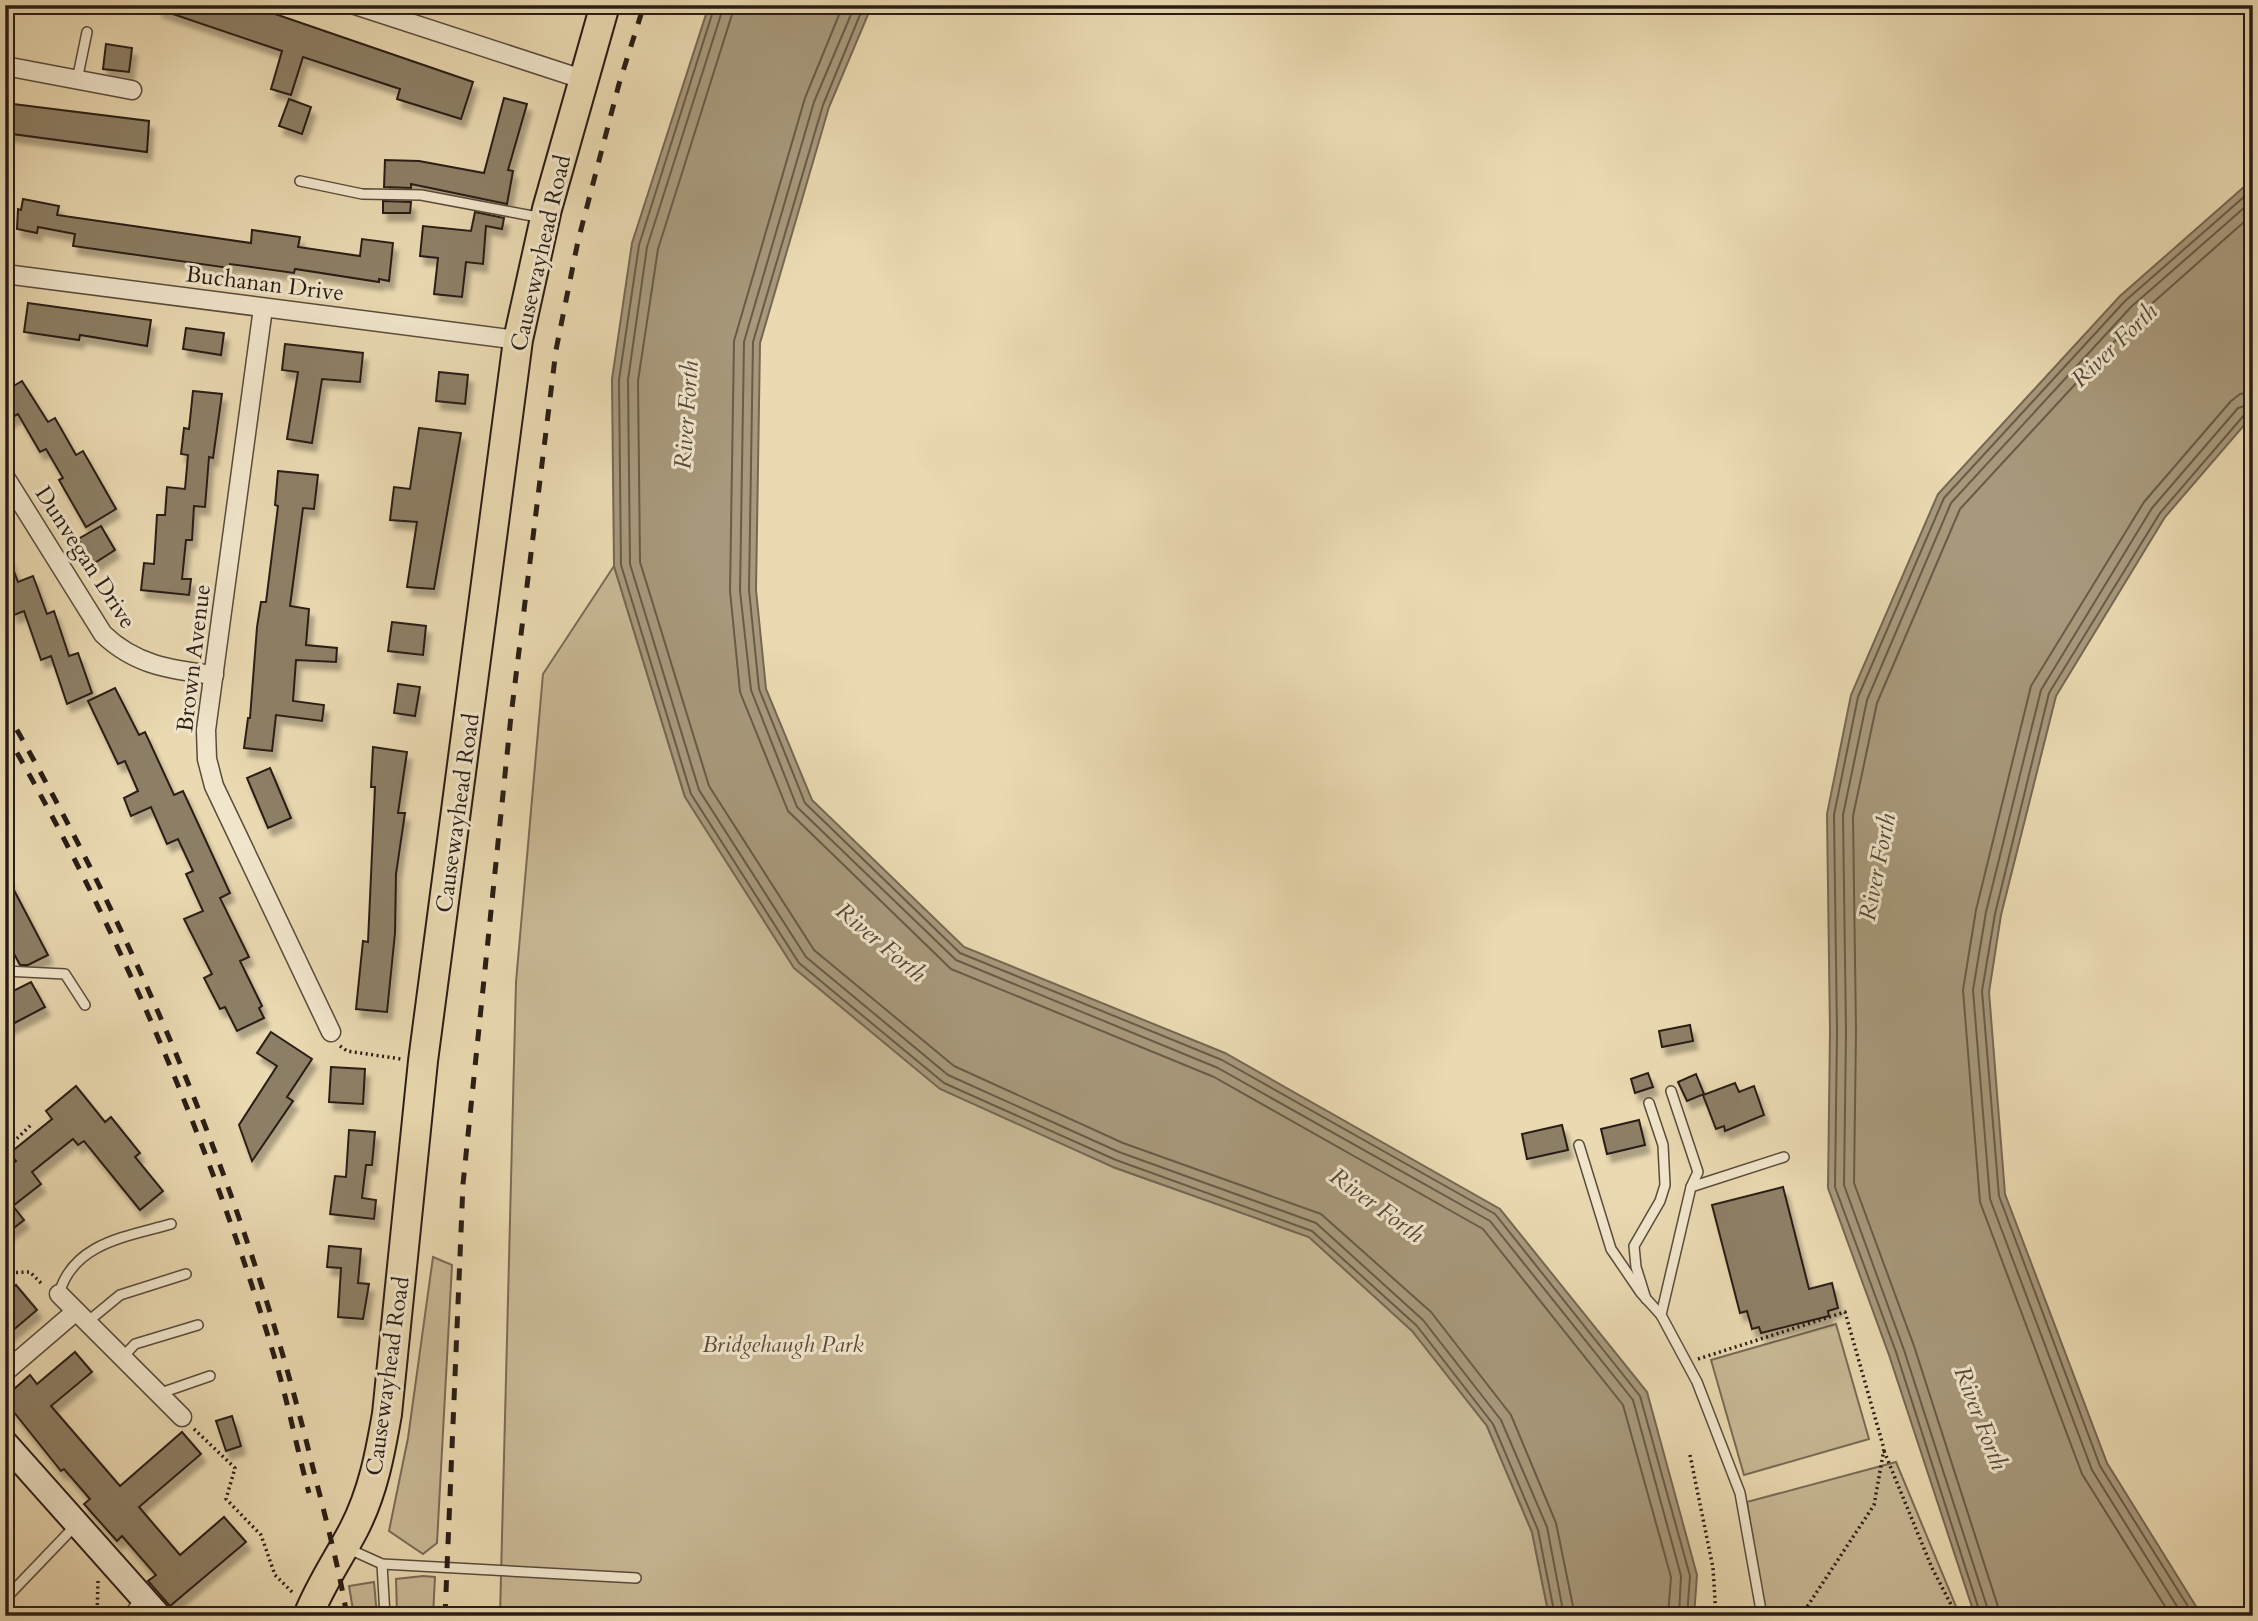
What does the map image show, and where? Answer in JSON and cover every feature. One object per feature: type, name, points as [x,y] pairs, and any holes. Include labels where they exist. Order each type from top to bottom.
[{"type":"main road","name":"Causewayhead Road","points":[[302,1606],[344,1546],[370,1493],[387,1414],[424,1061],[518,340],[545,219],[582,79],[605,5]]},
{"type":"main road","points":[[5,1443],[77,1524],[146,1610]]},
{"type":"street","points":[[355,5],[582,79]]},
{"type":"street","points":[[5,66],[132,90]]},
{"type":"street","name":"Buchanan Drive","points":[[5,274],[518,340]]},
{"type":"street","name":"Brown Avenue","points":[[263,308],[206,730],[207,759],[214,786],[331,1032]]},
{"type":"street","name":"Dunvegan Drive","points":[[5,477],[103,634],[120,650],[143,663],[214,675]]},
{"type":"street","points":[[59,1294],[182,1417]]},
{"type":"street","points":[[5,1372],[80,1317]]},
{"type":"lane","points":[[77,79],[87,32]]},
{"type":"lane","points":[[300,181],[362,194],[421,195],[545,219]]},
{"type":"lane","points":[[5,971],[65,974],[85,1005]]},
{"type":"lane","points":[[1661,1315],[1691,1188],[1698,1172],[1671,1091]]},
{"type":"lane","points":[[1646,1299],[1636,1267],[1634,1246],[1660,1201],[1665,1185],[1663,1145],[1649,1103]]},
{"type":"lane","points":[[1579,1144],[1592,1196],[1611,1249],[1646,1299],[1661,1315],[1686,1362],[1740,1493],[1762,1616]]},
{"type":"lane","points":[[1691,1188],[1784,1157]]},
{"type":"lane","points":[[59,1294],[64,1274],[93,1248],[171,1224]]},
{"type":"lane","points":[[80,1317],[120,1295],[186,1274]]},
{"type":"lane","points":[[122,1358],[135,1344],[198,1325]]},
{"type":"lane","points":[[159,1394],[210,1376]]},
{"type":"lane","points":[[6,1598],[77,1524]]},
{"type":"lane","points":[[344,1546],[382,1564],[636,1578]]},
{"type":"lane","points":[[382,1564],[385,1616]]},
{"type":"path","points":[[331,1032],[335,1042],[347,1051],[424,1061]]},
{"type":"path","points":[[5,1150],[32,1124]]},
{"type":"path","points":[[5,1273],[30,1272],[41,1283]]},
{"type":"path","points":[[1686,1362],[1845,1312],[1884,1449],[1932,1568],[1957,1616]]},
{"type":"path","points":[[182,1417],[235,1468],[226,1499],[261,1535],[275,1575],[302,1606]]},
{"type":"path","points":[[1801,1616],[1874,1505],[1884,1449]]},
{"type":"path","points":[[1690,1455],[1713,1568],[1716,1616]]},
{"type":"path","points":[[97,1616],[98,1580]]},
{"type":"green space","name":"Bridgehaugh Park","points":[[614,566],[685,797],[1113,1167],[1309,1237],[1413,1331],[1487,1426],[1532,1532],[1549,1616],[500,1616],[516,982],[543,674]]},
{"type":"green space","points":[[433,1257],[452,1265],[437,1543],[423,1554],[389,1531],[408,1438]]},
{"type":"green space","points":[[1836,1324],[1869,1439],[1744,1475],[1711,1360]]},
{"type":"green space","points":[[1896,1462],[1960,1616],[1765,1616],[1747,1502]]},
{"type":"green space","points":[[435,1577],[433,1616],[397,1616],[396,1579]]},
{"type":"green space","points":[[374,1582],[377,1616],[354,1616],[349,1586]]},
{"type":"water","name":"River Forth","points":[[709,5],[872,5],[829,107],[760,343],[756,590],[766,689],[812,800],[964,947],[1225,1053],[1500,1209],[1647,1392],[1697,1575],[1694,1616],[1549,1616],[1532,1532],[1487,1426],[1412,1331],[1309,1237],[1113,1167],[940,1089],[794,968],[685,797],[614,566],[612,379],[632,243]]},
{"type":"water","name":"River Forth","points":[[2253,179],[2253,415],[2165,517],[2056,696],[2001,915],[1989,992],[2005,1194],[2107,1463],[2202,1616],[1975,1616],[1889,1355],[1828,1188],[1830,1031],[1827,814],[1851,695],[1938,494],[2120,296]]},
{"type":"building","points":[[158,5],[249,5],[473,82],[461,119],[397,99],[400,89],[303,57],[291,95],[271,89],[282,51],[158,9]]},
{"type":"building","points":[[106,44],[132,48],[129,72],[103,69]]},
{"type":"building","points":[[504,98],[527,104],[508,170],[513,171],[507,204],[411,184],[411,188],[384,187],[385,160],[419,161],[484,173]]},
{"type":"building","points":[[289,99],[311,107],[302,134],[279,126]]},
{"type":"building","points":[[5,103],[149,121],[147,152],[5,133]]},
{"type":"building","points":[[23,199],[59,206],[57,215],[251,243],[252,230],[300,237],[298,247],[360,256],[362,239],[393,243],[389,281],[379,279],[379,282],[295,269],[294,273],[230,264],[229,268],[73,246],[75,234],[38,227],[37,233],[17,229],[18,209],[21,210]]},
{"type":"building","points":[[383,201],[411,202],[410,213],[383,213]]},
{"type":"building","points":[[475,212],[504,218],[502,229],[486,226],[483,264],[466,262],[462,297],[434,294],[438,258],[420,256],[423,226],[471,231]]},
{"type":"building","points":[[28,303],[151,320],[147,346],[80,335],[79,340],[24,332]]},
{"type":"building","points":[[186,328],[224,333],[221,355],[183,349]]},
{"type":"building","points":[[285,344],[363,353],[360,382],[322,379],[312,443],[287,439],[298,372],[282,370]]},
{"type":"building","points":[[439,372],[468,375],[465,404],[436,401]]},
{"type":"building","points":[[22,381],[48,422],[55,418],[76,455],[83,451],[116,509],[86,527],[59,480],[63,478],[46,449],[40,452],[18,414],[5,421],[5,391]]},
{"type":"building","points":[[193,391],[222,394],[213,458],[209,457],[205,507],[194,506],[192,540],[186,540],[182,579],[191,579],[189,595],[141,590],[144,563],[154,564],[157,515],[165,515],[167,487],[185,489],[188,455],[181,454],[184,428],[189,429]]},
{"type":"building","points":[[419,428],[461,433],[434,589],[407,587],[417,522],[390,520],[394,487],[410,489]]},
{"type":"building","points":[[278,471],[318,475],[314,509],[303,508],[290,606],[309,609],[306,645],[337,648],[336,662],[296,660],[293,701],[324,705],[322,721],[276,715],[272,751],[244,748],[250,718],[257,627],[261,602],[266,602],[278,506],[275,505]]},
{"type":"building","points":[[101,526],[115,550],[93,564],[78,539]]},
{"type":"building","points":[[7,553],[18,582],[33,576],[47,614],[54,611],[69,656],[78,653],[92,693],[67,704],[51,656],[41,660],[24,611],[14,615],[5,592]]},
{"type":"building","points":[[392,622],[426,626],[423,655],[388,651]]},
{"type":"building","points":[[398,684],[420,687],[415,716],[394,713]]},
{"type":"building","points":[[115,688],[139,735],[145,732],[174,795],[183,791],[230,893],[220,898],[249,957],[240,961],[262,1006],[259,1008],[264,1018],[237,1031],[225,1007],[220,1009],[204,978],[212,974],[184,919],[203,911],[186,874],[193,871],[178,839],[167,844],[151,807],[131,816],[124,798],[138,791],[125,761],[118,764],[88,701]]},
{"type":"building","points":[[373,747],[407,752],[398,813],[405,813],[396,874],[395,933],[387,1012],[356,1009],[363,941],[368,942],[375,787],[371,787]]},
{"type":"building","points":[[270,768],[291,818],[268,828],[247,778]]},
{"type":"building","points":[[5,873],[48,955],[28,965],[20,965],[5,937]]},
{"type":"building","points":[[31,982],[45,1007],[5,1028],[5,995]]},
{"type":"building","points":[[1690,1025],[1693,1041],[1662,1047],[1659,1031]]},
{"type":"building","points":[[271,1032],[312,1059],[287,1097],[293,1101],[252,1161],[239,1125],[277,1066],[257,1053]]},
{"type":"building","points":[[331,1067],[365,1069],[363,1104],[329,1102]]},
{"type":"building","points":[[1648,1073],[1653,1087],[1635,1093],[1631,1079]]},
{"type":"building","points":[[1696,1074],[1704,1094],[1687,1101],[1678,1082]]},
{"type":"building","points":[[1735,1083],[1739,1092],[1754,1086],[1764,1115],[1725,1131],[1724,1126],[1716,1129],[1703,1095]]},
{"type":"building","points":[[76,1086],[105,1122],[111,1117],[140,1153],[135,1157],[163,1191],[140,1210],[84,1141],[78,1145],[73,1139],[32,1172],[41,1184],[13,1206],[24,1220],[5,1235],[5,1170],[16,1161],[10,1153],[52,1119],[46,1111]]},
{"type":"building","points":[[1639,1120],[1645,1145],[1607,1154],[1601,1129]]},
{"type":"building","points":[[1562,1125],[1568,1150],[1527,1159],[1522,1134]]},
{"type":"building","points":[[349,1130],[375,1132],[372,1165],[366,1165],[362,1198],[376,1200],[374,1219],[330,1214],[335,1176],[346,1177]]},
{"type":"building","points":[[1783,1187],[1809,1289],[1832,1283],[1838,1308],[1828,1311],[1829,1316],[1761,1333],[1759,1327],[1752,1329],[1747,1311],[1740,1313],[1712,1205]]},
{"type":"building","points":[[329,1246],[361,1249],[358,1283],[369,1284],[363,1319],[338,1317],[341,1268],[327,1267]]},
{"type":"building","points":[[16,1285],[37,1310],[5,1337],[5,1294]]},
{"type":"building","points":[[75,1352],[92,1372],[51,1406],[120,1486],[182,1432],[201,1454],[139,1507],[180,1555],[224,1517],[246,1542],[170,1606],[148,1581],[156,1575],[122,1536],[117,1541],[84,1504],[90,1499],[64,1469],[61,1471],[5,1401],[5,1397],[30,1375],[37,1384]]},
{"type":"building","points":[[232,1416],[241,1446],[226,1451],[216,1421]]},
{"type":"railway","points":[[445,1616],[463,1184],[511,716],[556,350],[578,241],[619,84],[644,5]]},
{"type":"railway","points":[[5,709],[100,887],[143,979],[220,1166],[284,1358],[330,1536],[347,1616]]},
{"type":"railway","points":[[5,732],[46,805],[123,958],[191,1118],[250,1279],[275,1359],[309,1493]]}]
